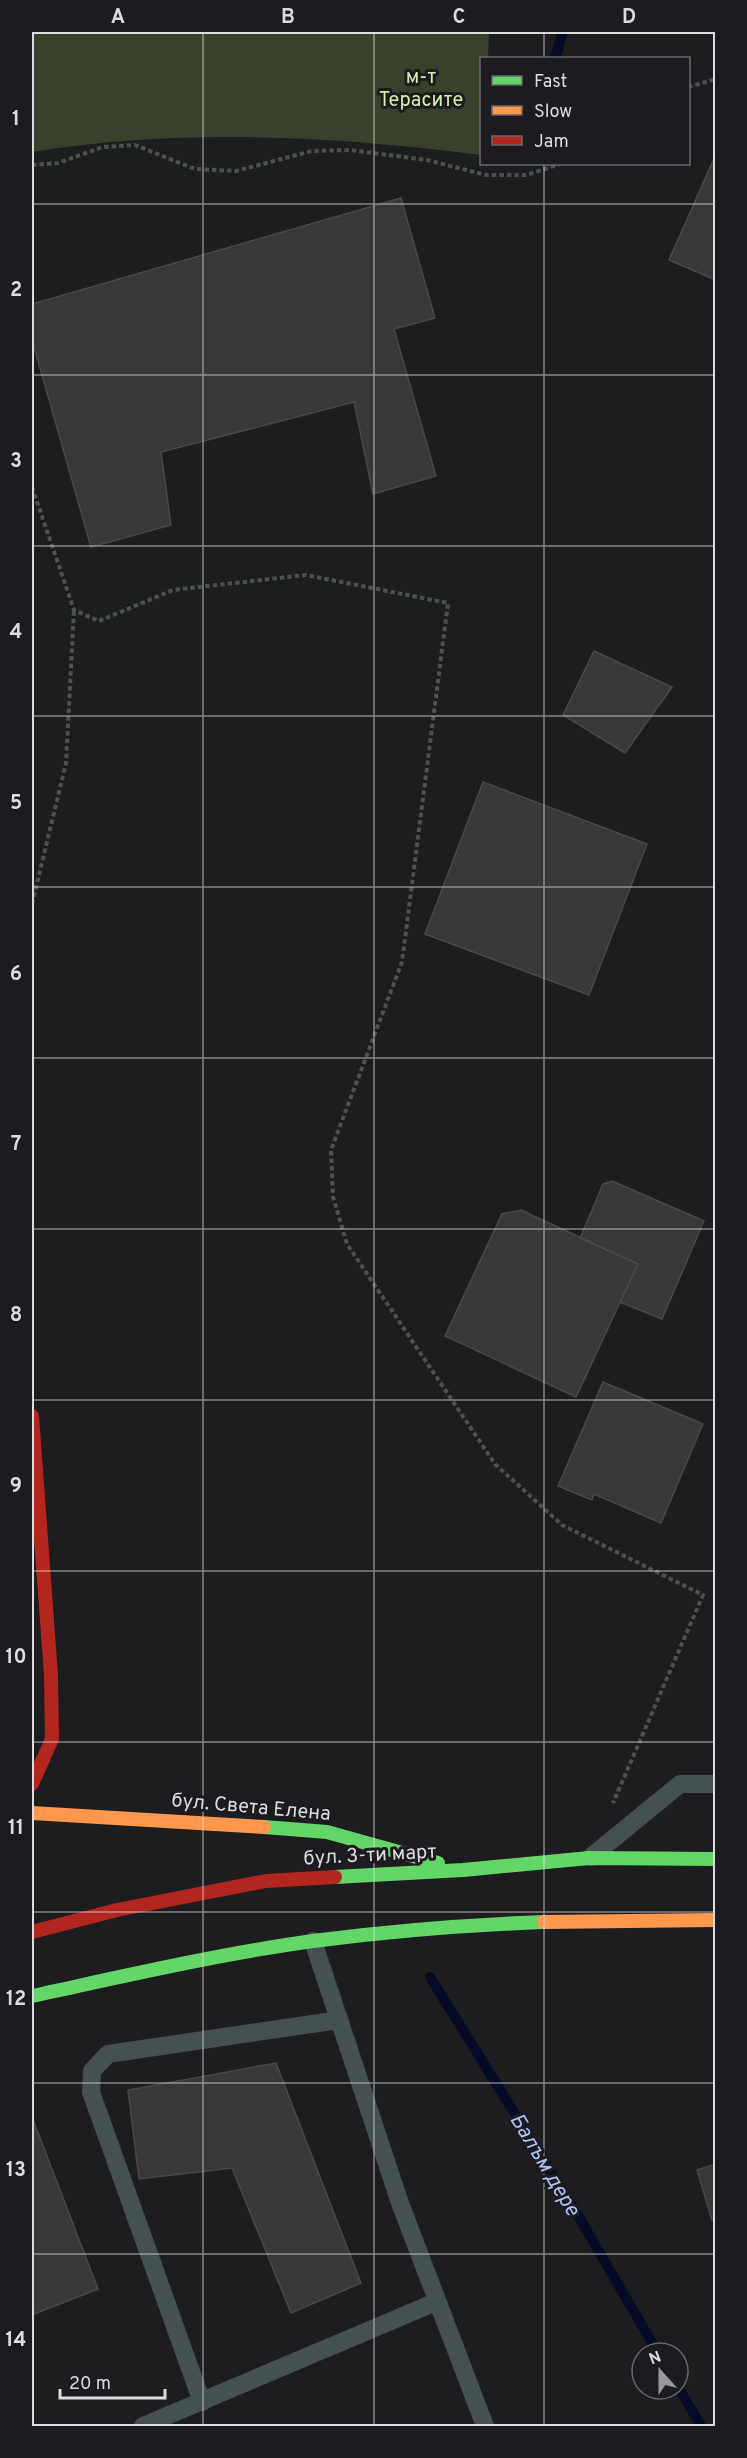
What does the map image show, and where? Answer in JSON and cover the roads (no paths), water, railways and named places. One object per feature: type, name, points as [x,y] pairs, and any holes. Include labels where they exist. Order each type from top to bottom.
[{"type":"street","points":[[32,1416],[51,1675],[52,1729],[52,1739],[32,1784]]},
{"type":"street","name":"бул. Света Елена","points":[[32,1813],[184,1820],[327,1832],[463,1870]]},
{"type":"street","name":"бул. 3-ти март","points":[[32,1932],[117,1910],[266,1881],[463,1870],[589,1858],[716,1859]]},
{"type":"street","points":[[32,1996],[188,1962],[313,1941],[472,1925],[583,1920],[716,1920]]},
{"type":"lane","points":[[589,1858],[680,1784],[716,1784]]},
{"type":"lane","points":[[313,1941],[436,2302],[485,2427]]},
{"type":"lane","points":[[202,2402],[91,2092],[93,2071],[108,2054],[339,2020]]},
{"type":"lane","points":[[143,2427],[436,2302]]},
{"type":"waterway","name":"Балъм дере","points":[[555,57],[563,32]]},
{"type":"waterway","name":"Балъм дере","points":[[430,1977],[576,2212],[651,2341]]},
{"type":"waterway","name":"Балъм дере","points":[[686,2401],[701,2426]]},
{"type":"park label","name":"м-т Терасите","points":[[421,90]]}]
